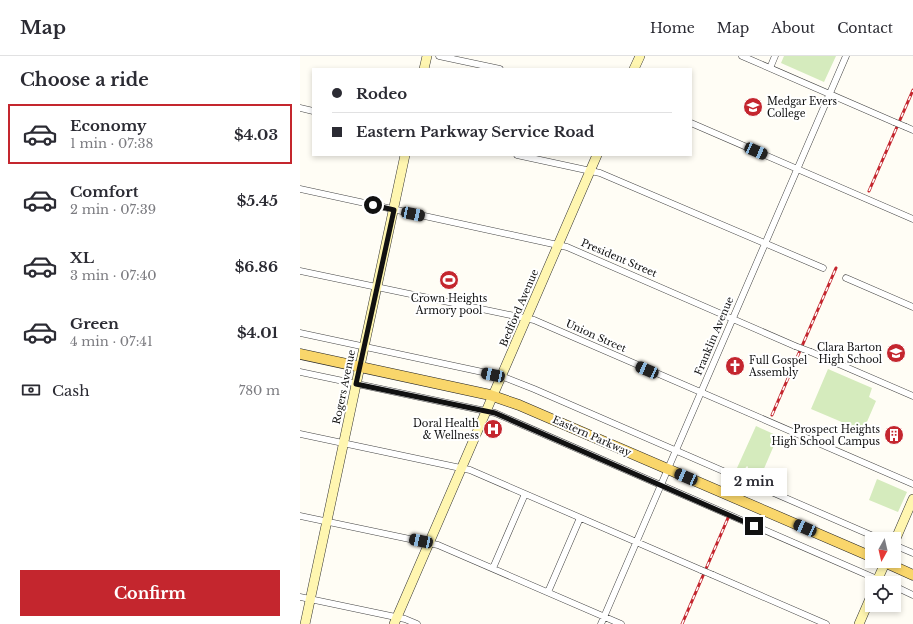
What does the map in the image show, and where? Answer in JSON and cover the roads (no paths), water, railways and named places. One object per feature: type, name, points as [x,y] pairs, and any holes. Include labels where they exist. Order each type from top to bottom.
[{"type":"main road","name":"Eastern Parkway","points":[[300,354],[492,396],[519,404],[865,554]]},
{"type":"main road","points":[[897,568],[913,575]]},
{"type":"street","points":[[424,68],[427,56]]},
{"type":"street","points":[[439,56],[495,68]]},
{"type":"street","points":[[634,68],[640,56]]},
{"type":"street","points":[[742,56],[913,130]]},
{"type":"street","points":[[770,68],[776,56]]},
{"type":"street","name":"Franklin Avenue","points":[[601,624],[846,56]]},
{"type":"street","points":[[300,108],[312,111]]},
{"type":"street","points":[[692,123],[913,219]]},
{"type":"street","name":"Rogers Avenue","points":[[305,624],[405,156]]},
{"type":"street","points":[[522,156],[590,170],[823,268]]},
{"type":"street","name":"Bedford Avenue","points":[[395,621],[597,156]]},
{"type":"street","name":"President Street","points":[[300,190],[566,247],[913,396]]},
{"type":"street","name":"Union Street","points":[[300,271],[534,320],[913,484]]},
{"type":"street","points":[[846,278],[913,307]]},
{"type":"street","points":[[300,334],[501,376],[865,532]]},
{"type":"street","points":[[300,372],[486,411],[503,416],[866,576]]},
{"type":"street","points":[[300,434],[470,470],[826,624]]},
{"type":"street","points":[[493,568],[525,494]]},
{"type":"street","points":[[899,532],[913,499]]},
{"type":"street","points":[[300,516],[438,545],[621,624]]},
{"type":"street","points":[[548,592],[580,518]]},
{"type":"street","points":[[901,547],[913,553]]},
{"type":"street","points":[[901,589],[913,595]]},
{"type":"street","points":[[300,597],[395,621],[417,624]]},
{"type":"street","points":[[859,624],[865,610]]},
{"type":"railway","points":[[869,191],[913,90]]},
{"type":"railway","points":[[772,415],[836,268]]},
{"type":"railway","points":[[682,624],[728,518]]},
{"type":"place","name":"Medgar Evers College","points":[[753,107]]},
{"type":"place","name":"Crown Heights Armory pool","points":[[449,280]]},
{"type":"place","name":"Clara Barton High School","points":[[896,353]]},
{"type":"place","name":"Full Gospel Assembly","points":[[735,366]]},
{"type":"place","name":"Doral Health & Wellness","points":[[493,429]]},
{"type":"place","name":"Prospect Heights High School Campus","points":[[894,435]]}]
